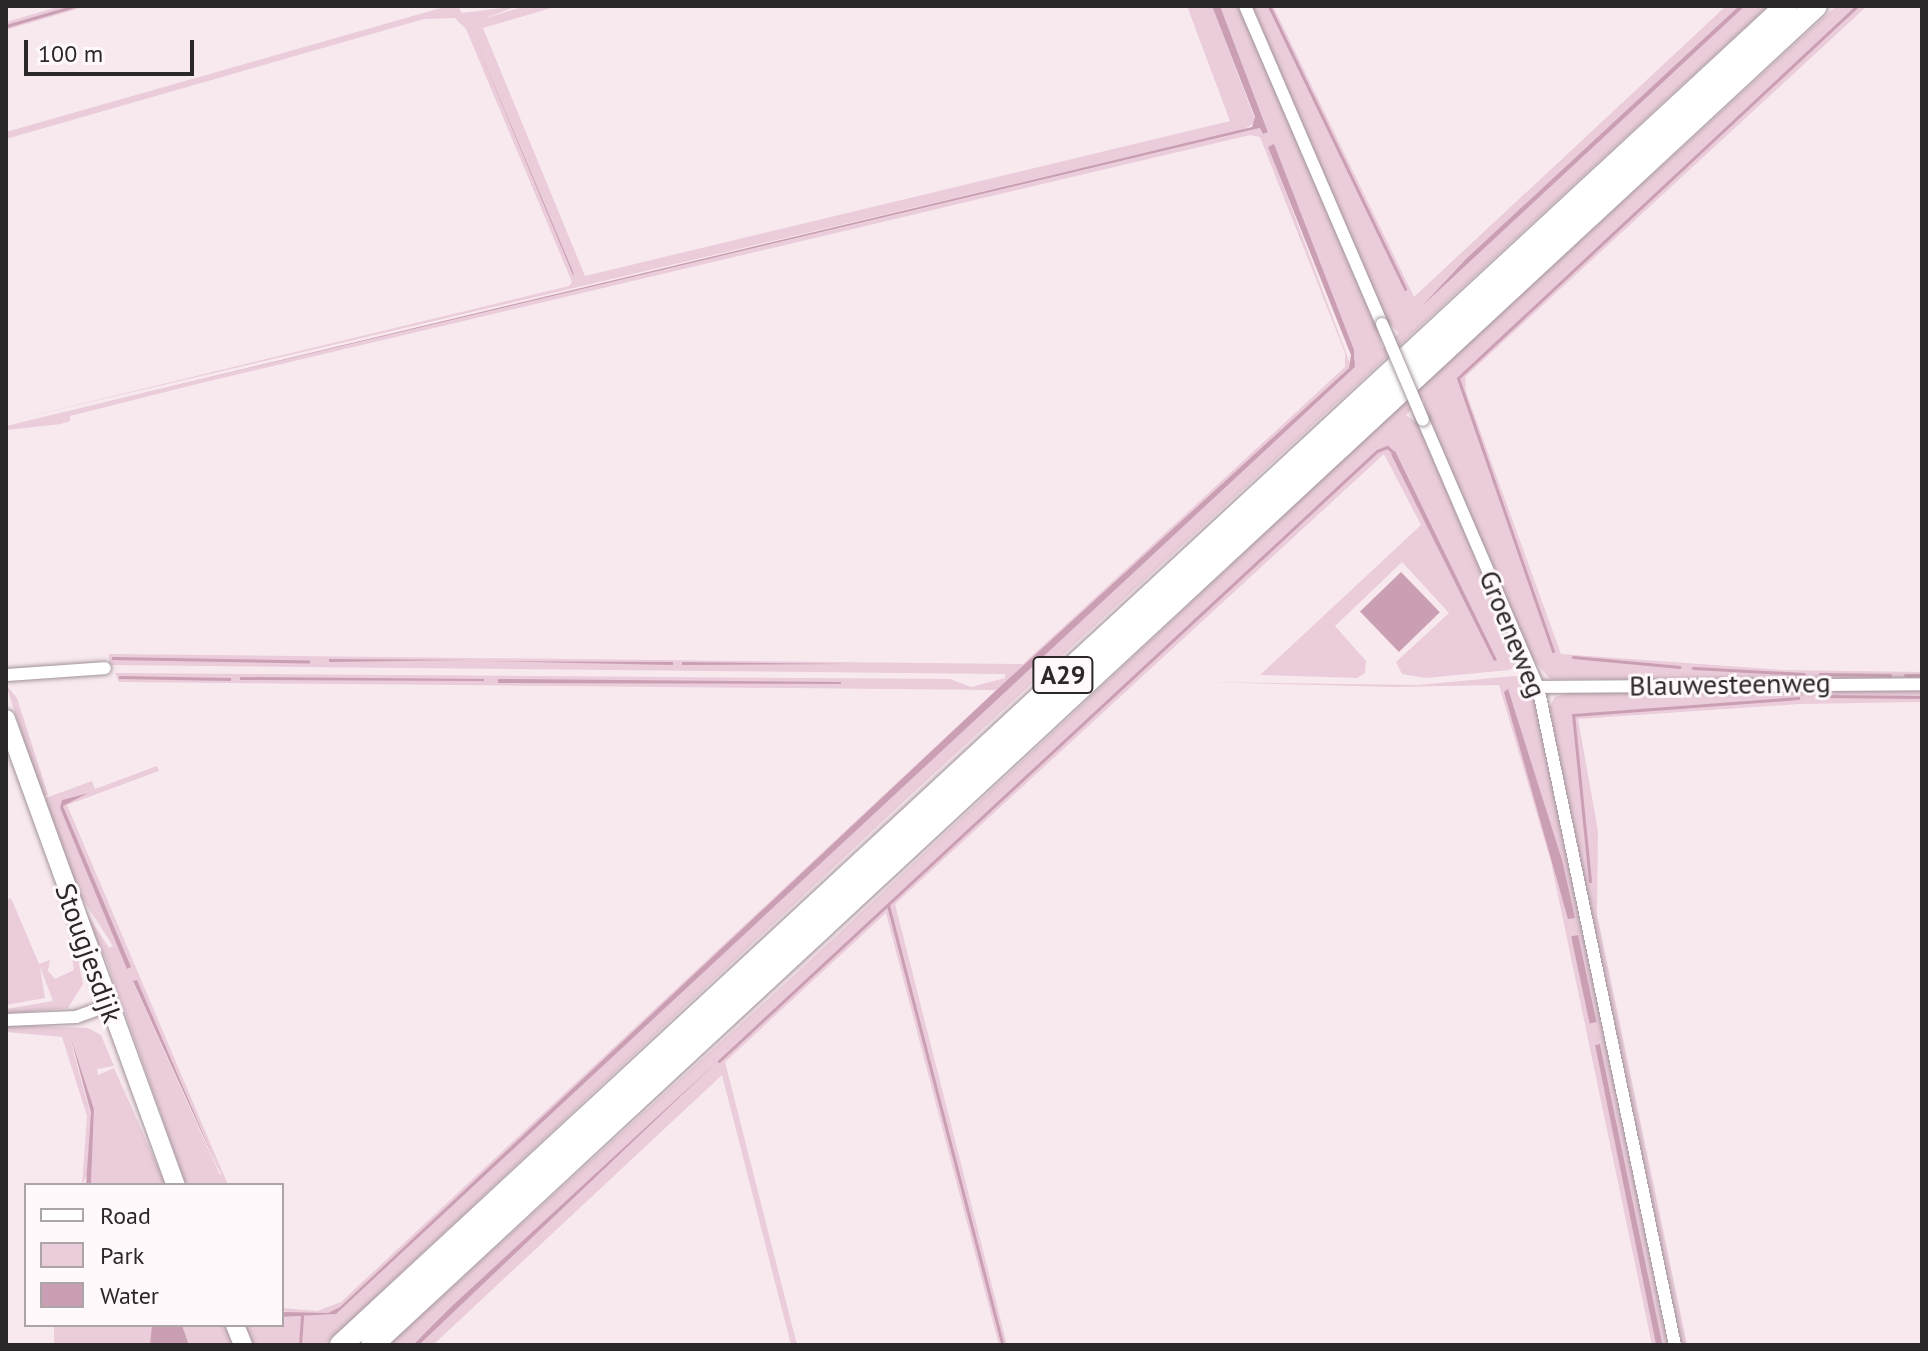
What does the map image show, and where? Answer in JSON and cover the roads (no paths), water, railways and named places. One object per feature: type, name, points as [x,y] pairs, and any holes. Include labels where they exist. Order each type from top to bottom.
[{"type":"highway","name":"A29","points":[[341,1345],[1786,6]]},
{"type":"highway","name":"A29","points":[[372,1345],[1816,6]]},
{"type":"street","name":"Groeneweg","points":[[1245,6],[1538,687],[1675,1345]]},
{"type":"street","points":[[6,675],[105,668]]},
{"type":"street","name":"Blauwesteenweg","points":[[1538,687],[1922,684]]},
{"type":"street","name":"Stougjesdijk","points":[[6,719],[175,1183]]},
{"type":"street","points":[[6,1020],[76,1017],[109,1005]]},
{"type":"water","points":[[1212,6],[1220,6],[1268,132],[1263,134],[1260,128],[6,426],[1252,127],[1255,117]]},
{"type":"water","points":[[1739,6],[1745,6],[1422,306],[1467,258]]},
{"type":"water","points":[[473,35],[574,274],[573,275]]},
{"type":"water","points":[[1274,144],[1354,350],[1355,367],[336,1314],[284,1317],[284,1312],[328,1313],[340,1307],[1003,684],[1349,368],[1351,355],[1268,147]]},
{"type":"water","points":[[1395,451],[1497,660],[1494,661],[1391,454]]},
{"type":"water","points":[[1401,572],[1440,612],[1399,652],[1360,612]]},
{"type":"water","points":[[112,657],[310,660],[310,663],[112,660]]},
{"type":"water","points":[[329,659],[468,660],[329,662]]},
{"type":"water","points":[[480,661],[673,662],[673,665]]},
{"type":"water","points":[[682,662],[847,664],[682,665]]},
{"type":"water","points":[[119,676],[231,678],[231,681],[119,679]]},
{"type":"water","points":[[240,677],[484,679],[484,681],[240,680]]},
{"type":"water","points":[[498,679],[841,682],[841,684],[498,683]]},
{"type":"water","points":[[1508,689],[1562,860],[1575,918],[1568,919],[1504,692]]},
{"type":"water","points":[[88,793],[63,806],[131,967],[127,969],[60,808],[62,800]]},
{"type":"water","points":[[1578,935],[1597,1022],[1590,1024],[1571,936]]},
{"type":"water","points":[[137,980],[221,1175],[133,981]]},
{"type":"water","points":[[71,1039],[94,1109],[91,1183],[86,1183],[91,1113]]},
{"type":"water","points":[[1600,1044],[1662,1343],[1656,1344],[1595,1045]]},
{"type":"water","points":[[721,1058],[419,1345],[413,1345],[452,1306]]},
{"type":"water","points":[[152,1327],[183,1327],[189,1345],[150,1345]]},
{"type":"waterway","points":[[6,26],[75,6]]},
{"type":"waterway","points":[[1269,6],[1405,289]]},
{"type":"waterway","points":[[1553,651],[1458,378],[1857,6]]},
{"type":"waterway","points":[[719,1061],[1377,451],[1387,447],[1393,452]]},
{"type":"waterway","points":[[1573,657],[1680,667]]},
{"type":"waterway","points":[[1693,668],[1804,674]]},
{"type":"waterway","points":[[1820,674],[1890,675]]},
{"type":"waterway","points":[[1905,675],[1922,675]]},
{"type":"waterway","points":[[1822,696],[1922,697]]},
{"type":"waterway","points":[[1590,881],[1573,715],[1798,698]]},
{"type":"waterway","points":[[888,905],[1003,1345]]},
{"type":"waterway","points":[[300,1345],[302,1316]]}]
